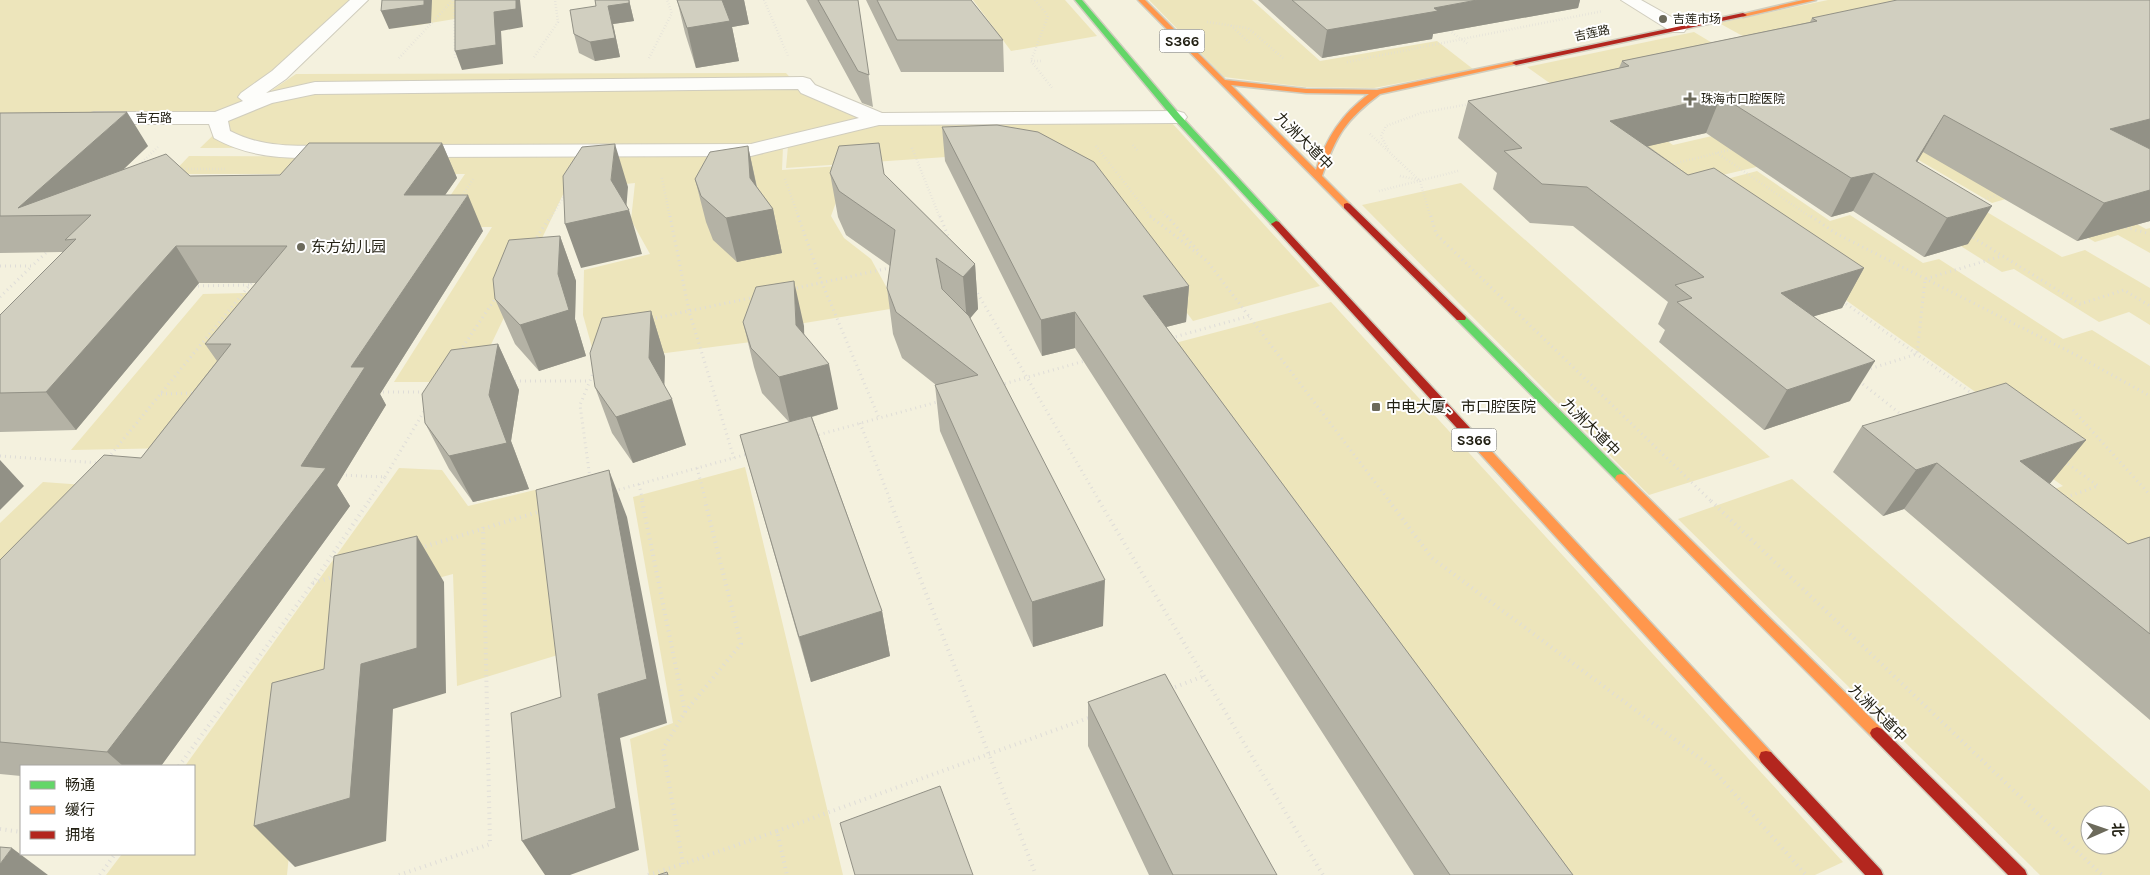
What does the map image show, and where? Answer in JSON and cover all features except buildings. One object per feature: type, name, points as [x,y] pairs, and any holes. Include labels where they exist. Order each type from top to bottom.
[{"type":"main road","name":"S366","points":[[1078,0],[1177,117],[1875,875]]},
{"type":"main road","name":"九洲大道中","points":[[1141,0],[2019,875]]},
{"type":"main road","name":"吉莲路","points":[[1377,92],[1814,0]]},
{"type":"main road","points":[[1224,82],[1306,91],[1377,92]]},
{"type":"main road","points":[[1318,176],[1327,143],[1346,114],[1377,92]]},
{"type":"street","points":[[218,118],[279,74],[360,0]]},
{"type":"street","points":[[1633,2],[1678,28]]},
{"type":"street","points":[[218,118],[273,97],[315,88],[803,83],[808,89],[879,119]]},
{"type":"street","points":[[388,151],[751,150],[879,119],[1177,117]]},
{"type":"street","name":"吉石路","points":[[79,118],[218,118]]},
{"type":"street","points":[[218,118],[221,134],[231,140],[260,149],[280,152],[358,151]]},
{"type":"path","points":[[397,60],[454,0]]},
{"type":"path","points":[[454,0],[455,64]]},
{"type":"path","points":[[534,58],[558,22],[555,0]]},
{"type":"path","points":[[646,63],[672,13],[667,0]]},
{"type":"path","points":[[764,0],[794,70],[803,83]]},
{"type":"path","points":[[1031,61],[1048,16],[1035,0]]},
{"type":"path","points":[[1345,62],[1633,2]]},
{"type":"path","points":[[1203,22],[1248,28],[1290,65]]},
{"type":"path","points":[[1230,26],[1252,44]]},
{"type":"path","points":[[1446,28],[1498,67]]},
{"type":"path","points":[[1031,61],[1043,61]]},
{"type":"path","points":[[1031,61],[1148,214],[1207,261]]},
{"type":"path","points":[[1390,153],[1381,136],[1382,130],[1393,120],[1474,103]]},
{"type":"path","points":[[1358,106],[1365,130],[1420,181],[1436,234],[1700,491],[2102,875]]},
{"type":"path","points":[[131,172],[188,118]]},
{"type":"path","points":[[900,119],[952,246]]},
{"type":"path","points":[[1663,166],[1736,148]]},
{"type":"path","points":[[657,150],[689,311],[734,458]]},
{"type":"path","points":[[1718,153],[1835,233],[2076,355],[2150,396]]},
{"type":"path","points":[[177,170],[226,169]]},
{"type":"path","points":[[1342,200],[1458,171]]},
{"type":"path","points":[[456,204],[475,175]]},
{"type":"path","points":[[1400,176],[1420,181]]},
{"type":"path","points":[[785,179],[822,283],[879,418]]},
{"type":"path","points":[[534,241],[567,192]]},
{"type":"path","points":[[1978,200],[2007,194]]},
{"type":"path","points":[[1160,210],[1207,261],[1432,558],[1709,765],[1806,875]]},
{"type":"path","points":[[2120,226],[2150,234]]},
{"type":"path","points":[[1962,231],[2080,304],[2124,290],[2150,306]]},
{"type":"path","points":[[0,297],[54,246]]},
{"type":"path","points":[[1925,279],[2002,256]]},
{"type":"path","points":[[0,266],[32,266]]},
{"type":"path","points":[[784,291],[898,266]]},
{"type":"path","points":[[97,470],[256,278]]},
{"type":"path","points":[[1917,354],[1925,279]]},
{"type":"path","points":[[191,286],[250,285]]},
{"type":"path","points":[[974,287],[1025,378],[1323,875]]},
{"type":"path","points":[[456,356],[500,291]]},
{"type":"path","points":[[650,319],[765,295]]},
{"type":"path","points":[[1837,298],[1978,397]]},
{"type":"path","points":[[1169,338],[1249,316]]},
{"type":"path","points":[[1860,372],[1917,354]]},
{"type":"path","points":[[998,385],[1092,359]]},
{"type":"path","points":[[592,488],[580,405],[597,363]]},
{"type":"path","points":[[1858,380],[1907,419]]},
{"type":"path","points":[[501,381],[590,381]]},
{"type":"path","points":[[376,392],[435,392]]},
{"type":"path","points":[[161,394],[200,393]]},
{"type":"path","points":[[806,438],[943,400]]},
{"type":"path","points":[[180,765],[312,583],[385,477],[430,401]]},
{"type":"path","points":[[2073,410],[2150,495]]},
{"type":"path","points":[[860,423],[1036,875]]},
{"type":"path","points":[[612,492],[752,453]]},
{"type":"path","points":[[0,456],[114,464]]},
{"type":"path","points":[[2056,501],[2098,486],[2061,458]]},
{"type":"path","points":[[682,864],[663,749],[684,712],[741,644],[697,468]]},
{"type":"path","points":[[337,475],[385,477]]},
{"type":"path","points":[[639,484],[684,712]]},
{"type":"path","points":[[417,549],[484,527],[548,510]]},
{"type":"path","points":[[399,875],[490,844],[484,527]]},
{"type":"path","points":[[312,583],[341,574]]},
{"type":"path","points":[[1167,690],[1204,676]]},
{"type":"path","points":[[648,875],[777,831],[1101,714]]},
{"type":"path","points":[[0,829],[20,832]]},
{"type":"path","points":[[777,831],[788,875]]},
{"type":"path","points":[[100,875],[114,855]]},
{"type":"shaded area","points":[[0,0],[359,0],[279,74],[218,117],[0,118]]},
{"type":"shaded area","points":[[416,0],[484,0],[485,14],[412,26]]},
{"type":"shaded area","points":[[973,0],[1065,0],[1097,36],[1011,51]]},
{"type":"shaded area","points":[[1149,0],[1252,0],[1320,61],[1437,41],[1473,69],[1374,88],[1305,87],[1224,77]]},
{"type":"shaded area","points":[[1828,0],[1919,0],[1759,45],[1719,23]]},
{"type":"shaded area","points":[[1694,32],[1729,53],[1558,89],[1527,67]]},
{"type":"shaded area","points":[[786,73],[803,91],[862,119],[749,146],[200,148],[232,117],[296,74]]},
{"type":"shaded area","points":[[1588,87],[1673,145],[1820,111],[1869,140],[1652,192]]},
{"type":"shaded area","points":[[878,123],[1172,123],[1320,286],[1193,321],[1097,193],[946,157],[786,168],[788,146]]},
{"type":"shaded area","points":[[1881,138],[2058,181],[2146,229],[2150,228],[2150,253],[2118,235],[2095,242],[2016,196],[1992,203]]},
{"type":"shaded area","points":[[783,147],[782,170],[882,163],[886,183],[842,186],[831,216],[844,238],[871,259],[893,299],[890,309],[762,330],[759,341],[596,362],[583,315],[584,270],[650,254],[631,220],[635,183],[577,189],[601,154]]},
{"type":"shaded area","points":[[189,156],[581,157],[473,382],[394,382],[492,227],[429,227],[465,174],[172,174]]},
{"type":"shaded area","points":[[1757,171],[1830,221],[1850,215],[1923,263],[1939,259],[2063,339],[2092,330],[2150,366],[2150,609],[1997,510],[2063,486],[1969,419],[1998,408],[1689,189]]},
{"type":"shaded area","points":[[1461,183],[1770,457],[1649,495],[1362,205]]},
{"type":"shaded area","points":[[1952,191],[2062,257],[2085,250],[2150,288],[2150,325],[2129,312],[2099,322],[2014,269],[2002,272],[1886,199]]},
{"type":"shaded area","points":[[293,292],[175,448],[71,450],[203,294]]},
{"type":"shaded area","points":[[1331,302],[1843,862],[1815,875],[1535,875],[1160,347]]},
{"type":"shaded area","points":[[745,467],[843,875],[649,875],[630,739],[673,723],[633,497]]},
{"type":"shaded area","points":[[399,468],[442,470],[468,506],[547,487],[561,654],[457,686],[453,574],[357,600],[302,725],[287,875],[106,875],[121,855],[195,855],[195,765],[186,765]]},
{"type":"shaded area","points":[[1792,479],[2150,791],[2150,875],[2040,875],[1678,519]]},
{"type":"shaded area","points":[[43,482],[126,488],[0,621],[0,523]]},
{"type":"traffic: fast","points":[[1078,0],[1177,117],[1276,224]]},
{"type":"traffic: fast","points":[[1461,318],[1621,478]]},
{"type":"traffic: slow","points":[[1141,0],[1347,206]]},
{"type":"traffic: slow","points":[[1743,15],[1813,0]]},
{"type":"traffic: slow","points":[[1223,82],[1306,91],[1377,92],[1516,63]]},
{"type":"traffic: slow","points":[[1318,176],[1327,149],[1346,118],[1377,92]]},
{"type":"traffic: slow","points":[[1479,445],[1766,757]]},
{"type":"traffic: slow","points":[[1621,478],[1877,733]]},
{"type":"traffic: jam","points":[[1516,63],[1743,15]]},
{"type":"traffic: jam","points":[[1347,206],[1461,318]]},
{"type":"traffic: jam","points":[[1276,224],[1479,445]]},
{"type":"traffic: jam","points":[[1877,733],[2019,875]]},
{"type":"traffic: jam","points":[[1766,757],[1875,875]]},
{"type":"place","name":"吉莲市场","points":[[1663,19]]},
{"type":"place","name":"珠海市口腔医院","points":[[1690,99]]},
{"type":"place","name":"东方幼儿园","points":[[301,247]]},
{"type":"place","name":"中电大厦、市口腔医院","points":[[1376,407]]}]
